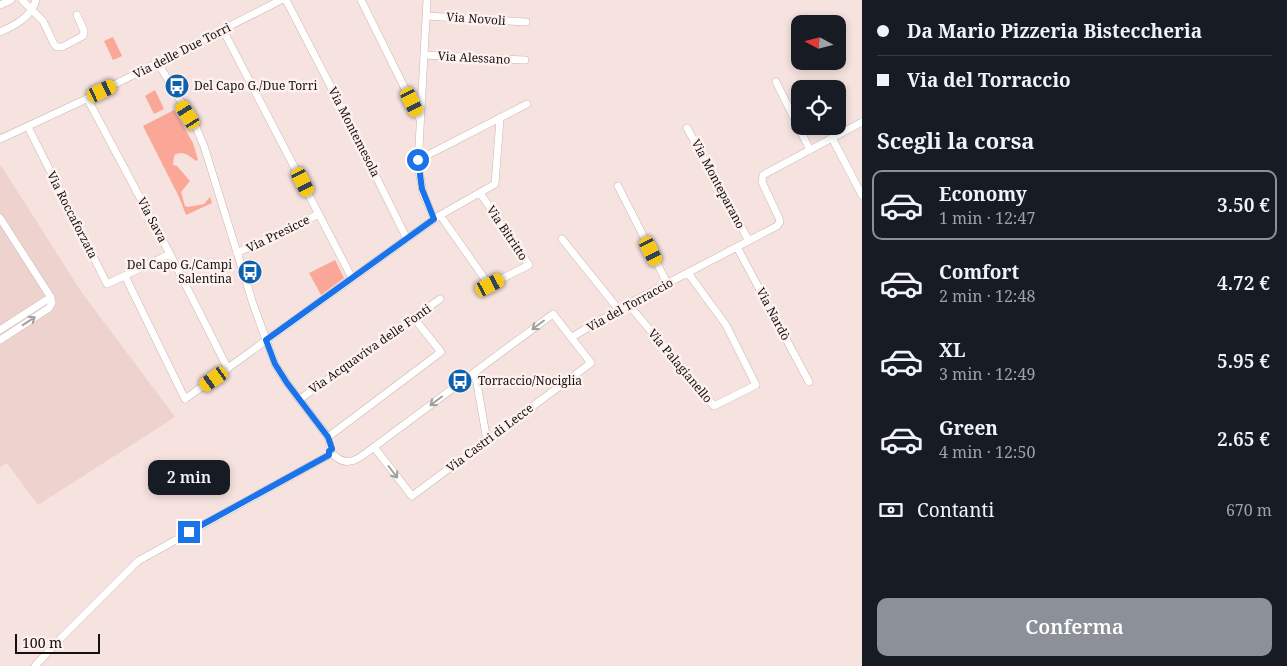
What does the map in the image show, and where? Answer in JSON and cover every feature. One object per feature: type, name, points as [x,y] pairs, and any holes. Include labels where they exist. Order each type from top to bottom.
[{"type":"street","points":[[0,5],[11,0]]},
{"type":"street","points":[[22,0],[43,20],[54,44],[58,48],[83,36],[84,31],[77,15]]},
{"type":"street","points":[[0,32],[19,22],[32,10],[36,0]]},
{"type":"street","name":"Via delle Due Torri","points":[[0,139],[158,64],[282,0]]},
{"type":"street","name":"Via Montemesola","points":[[286,0],[407,239]]},
{"type":"street","points":[[361,0],[420,120]]},
{"type":"street","points":[[427,0],[418,160],[422,189],[437,217]]},
{"type":"street","name":"Via Novoli","points":[[426,16],[526,22]]},
{"type":"street","points":[[223,30],[352,278]]},
{"type":"street","name":"Via Alessano","points":[[424,55],[525,60]]},
{"type":"street","points":[[36,666],[62,636],[138,560],[332,453],[328,437],[275,364],[237,253],[204,146],[196,127],[158,64]]},
{"type":"street","points":[[776,82],[810,150]]},
{"type":"street","name":"Via Sava","points":[[87,98],[170,254],[228,369]]},
{"type":"street","points":[[418,160],[527,104]]},
{"type":"street","points":[[170,254],[125,276],[185,399],[437,217],[494,184],[500,119]]},
{"type":"street","name":"Via del Torraccio","points":[[332,453],[341,460],[353,462],[553,314],[572,337],[628,304],[777,226],[780,218],[762,182],[762,177],[862,122]]},
{"type":"street","name":"Via Roccaforzata","points":[[28,127],[107,284],[125,276]]},
{"type":"street","name":"Via Monteparano","points":[[688,128],[749,241]]},
{"type":"street","points":[[832,138],[862,195]]},
{"type":"street","points":[[618,186],[667,283]]},
{"type":"street","name":"Via Bitritto","points":[[437,217],[490,285],[528,265],[480,193]]},
{"type":"street","name":"Via Presicce","points":[[237,253],[319,214]]},
{"type":"street","points":[[0,218],[51,297],[52,303],[49,308],[0,340]]},
{"type":"street","points":[[562,239],[620,310]]},
{"type":"street","name":"Via Nardò","points":[[737,247],[809,382]]},
{"type":"street","name":"Via Palagianello","points":[[628,304],[714,406],[756,384],[726,324],[688,273]]},
{"type":"street","points":[[0,330],[51,297]]},
{"type":"street","name":"Via Acquaviva delle Fonti","points":[[300,399],[440,299]]},
{"type":"street","points":[[328,437],[441,352],[414,317]]},
{"type":"street","name":"Via Castri di Lecce","points":[[374,447],[412,496],[591,363],[572,337]]},
{"type":"street","points":[[475,372],[487,440]]},
{"type":"shaded area","points":[[113,37],[122,56],[113,60],[104,41]]},
{"type":"shaded area","points":[[155,90],[164,109],[154,114],[145,96]]},
{"type":"shaded area","points":[[174,110],[193,143],[198,160],[196,161],[182,153],[174,156],[173,165],[177,166],[190,181],[181,192],[185,206],[204,204],[210,197],[212,203],[186,215],[179,197],[143,126]]},
{"type":"shaded area","points":[[0,164],[82,293],[175,417],[38,505],[7,463],[0,467]]},
{"type":"shaded area","points":[[335,260],[344,278],[321,295],[309,273]]},
{"type":"place","name":"Del Capo G./Due Torri","points":[[177,86]]},
{"type":"place","name":"Del Capo G./Campi Salentina","points":[[250,272]]},
{"type":"place","name":"Torraccio/Nociglia","points":[[460,381]]},
{"type":"route","points":[[189,532],[298,474],[329,455],[329,451],[332,449],[328,437],[287,383],[275,364],[266,340],[434,219],[422,189],[418,160]]}]
